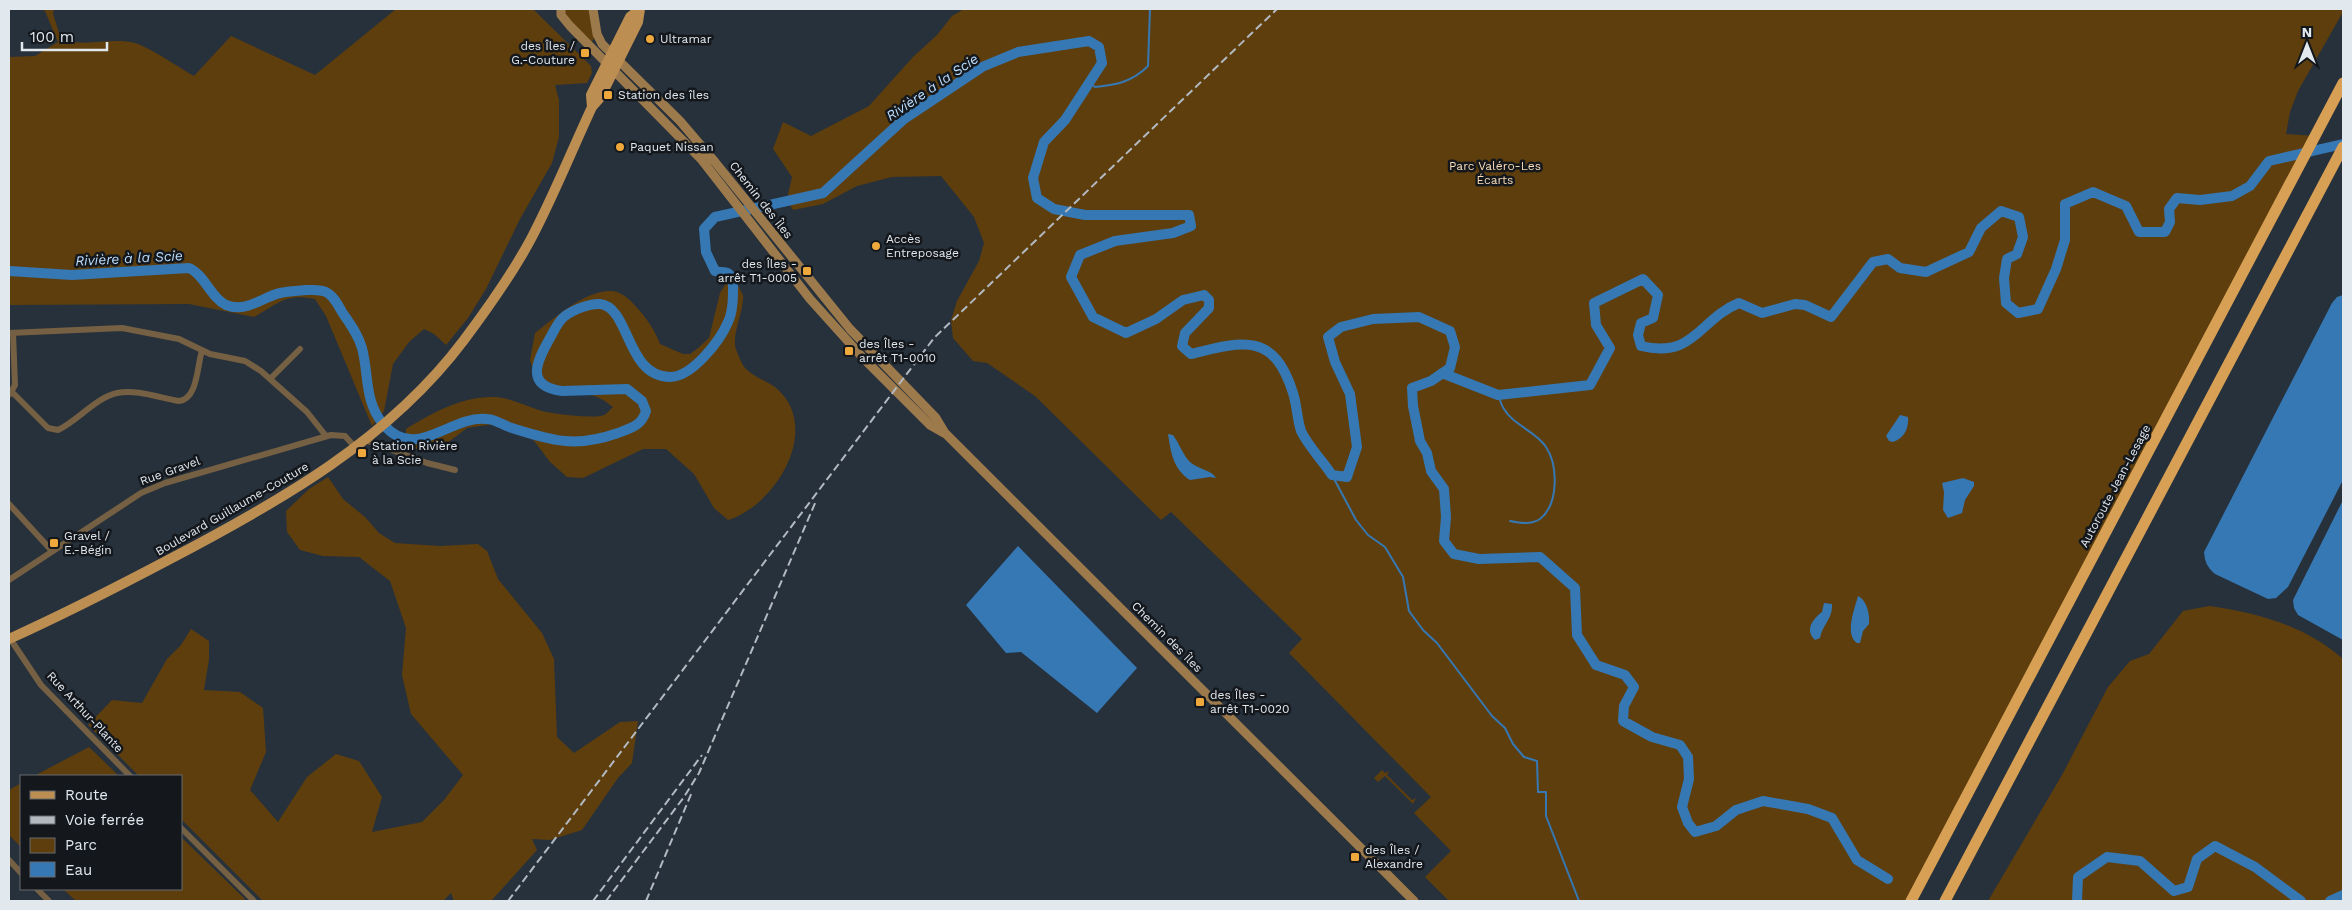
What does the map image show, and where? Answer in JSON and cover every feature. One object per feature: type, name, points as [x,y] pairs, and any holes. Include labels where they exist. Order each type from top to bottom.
[{"type":"highway","name":"Autoroute Jean-Lesage","points":[[1911,901],[2343,83]]},
{"type":"highway","points":[[1945,901],[2343,146]]},
{"type":"main road","points":[[561,9],[564,21],[613,62]]},
{"type":"main road","points":[[594,9],[598,39],[613,62]]},
{"type":"main road","name":"Boulevard Guillaume-Couture","points":[[9,638],[79,607],[205,541],[298,488],[365,440],[441,369],[464,340],[531,238],[592,106],[600,98],[613,62],[638,22],[640,9]]},
{"type":"main road","name":"Chemin des Îles","points":[[613,62],[738,197],[755,220],[850,329],[936,418],[945,433],[1414,901]]},
{"type":"street","points":[[202,351],[192,392],[187,399],[179,401],[131,392],[118,393],[106,398],[58,430],[48,428],[10,393],[16,383],[11,333],[122,328],[179,339],[202,351],[245,361],[270,379],[307,412],[326,436]]},
{"type":"street","points":[[270,379],[300,349]]},
{"type":"street","name":"Rue Gravel","points":[[9,580],[151,488],[201,471],[326,436],[341,434],[355,447]]},
{"type":"street","points":[[365,440],[427,463],[455,470]]},
{"type":"street","points":[[9,504],[52,551]]},
{"type":"street","name":"Rue Arthur-Plante","points":[[9,638],[41,685],[129,775]]},
{"type":"street","points":[[182,829],[254,901]]},
{"type":"street","points":[[9,860],[20,872]]},
{"type":"street","points":[[38,890],[49,901]]},
{"type":"green space","points":[[40,9],[54,9],[53,14],[61,39],[79,43],[126,41],[135,43],[156,53],[194,76],[231,36],[315,75],[396,9],[533,9],[591,66],[592,73],[587,83],[555,85],[559,100],[559,137],[552,163],[520,219],[486,289],[468,318],[446,345],[434,334],[424,329],[409,342],[393,364],[384,411],[372,426],[326,316],[315,299],[296,297],[282,301],[254,317],[189,304],[9,305],[9,57],[35,56],[58,42],[45,11]]},
{"type":"green space","points":[[561,9],[596,9],[597,34],[589,46]]},
{"type":"green space","name":"Parc Valéro-Les Écarts","points":[[964,9],[2343,9],[2343,12],[2298,91],[2290,112],[2286,134],[2316,136],[1911,901],[1449,901],[1425,877],[1451,851],[1414,813],[1431,797],[1289,653],[1302,639],[1171,512],[1161,520],[1035,396],[987,363],[973,361],[953,338],[951,320],[957,301],[979,261],[984,243],[974,217],[941,176],[892,177],[857,186],[823,204],[793,210],[787,199],[792,177],[773,149],[783,122],[811,136],[869,106],[913,57],[937,35],[952,16]]},
{"type":"green space","points":[[727,282],[736,282],[743,296],[742,309],[735,337],[736,349],[740,360],[750,373],[779,390],[783,395],[792,412],[795,430],[793,450],[774,486],[760,501],[744,513],[728,520],[714,508],[694,474],[666,449],[643,449],[583,478],[567,477],[550,462],[532,438],[517,425],[507,422],[467,428],[442,447],[429,450],[406,448],[406,429],[426,417],[459,402],[471,399],[495,397],[508,399],[551,413],[567,415],[599,416],[605,414],[613,407],[605,401],[592,395],[553,388],[535,377],[530,360],[535,333],[582,299],[602,292],[612,291],[624,296],[640,311],[660,344],[683,354],[690,354],[709,338],[720,293]]},
{"type":"green space","points":[[328,477],[343,499],[365,517],[379,533],[395,543],[440,546],[478,544],[487,551],[498,579],[542,633],[554,659],[557,737],[574,753],[620,722],[638,721],[632,763],[618,778],[582,830],[550,840],[532,839],[537,850],[491,901],[454,901],[451,893],[443,901],[263,901],[182,820],[182,775],[138,775],[88,725],[112,700],[142,703],[167,659],[181,645],[191,629],[209,641],[209,659],[204,690],[240,692],[263,708],[266,752],[250,790],[278,822],[307,777],[336,754],[359,761],[382,797],[372,832],[422,822],[444,800],[463,775],[411,714],[402,675],[406,628],[390,581],[359,557],[323,556],[300,550],[287,532],[286,511],[309,489]]},
{"type":"green space","points":[[2209,606],[2263,617],[2280,623],[2313,638],[2343,659],[2343,901],[1988,901],[2062,775],[2108,687],[2130,661],[2149,654],[2183,611]]},
{"type":"green space","points":[[89,747],[118,775],[36,775]]},
{"type":"green space","points":[[1382,770],[1385,773],[1389,771],[1387,775],[1412,800],[1416,798],[1413,804],[1385,776],[1378,782],[1374,778]]},
{"type":"green space","points":[[20,784],[20,846],[9,835],[9,790]]},
{"type":"green space","points":[[182,838],[245,899],[243,901],[76,901],[64,890],[182,890]]},
{"type":"water","points":[[2343,295],[2343,480],[2288,587],[2276,598],[2268,599],[2215,574],[2207,564],[2204,552],[2332,303],[2337,297]]},
{"type":"water","points":[[1900,415],[1908,417],[1907,429],[1900,438],[1893,442],[1889,441],[1886,436]]},
{"type":"water","points":[[1168,434],[1173,435],[1190,462],[1211,473],[1216,478],[1190,480],[1184,476],[1176,466]]},
{"type":"water","points":[[1963,478],[1974,482],[1974,486],[1965,500],[1962,513],[1948,518],[1943,510],[1944,492],[1942,483]]},
{"type":"water","points":[[2343,500],[2343,640],[2298,615],[2294,608],[2293,600]]},
{"type":"water","points":[[1018,546],[1137,668],[1097,713],[1021,652],[1006,653],[966,605]]},
{"type":"water","points":[[1858,596],[1866,604],[1869,620],[1869,624],[1863,631],[1860,643],[1853,639],[1851,634],[1853,614]]},
{"type":"water","points":[[1824,603],[1832,604],[1831,614],[1820,638],[1815,640],[1810,629],[1813,621],[1822,612]]},
{"type":"waterway","points":[[1090,83],[1095,87],[1117,84],[1136,76],[1148,66],[1150,9]]},
{"type":"waterway","name":"Rivière à la Scie","points":[[9,271],[72,275],[189,268],[195,271],[221,302],[234,307],[248,306],[283,292],[324,291],[329,293],[335,300],[358,338],[362,348],[373,406],[383,424],[395,435],[408,439],[420,439],[459,424],[487,419],[540,436],[565,441],[603,438],[632,428],[642,420],[646,411],[642,401],[627,389],[562,391],[542,384],[538,378],[537,371],[541,355],[555,329],[565,316],[577,309],[591,305],[600,304],[610,308],[624,328],[636,355],[645,366],[656,374],[670,377],[687,371],[696,365],[719,339],[731,311],[733,299],[732,278],[728,273],[715,271],[706,252],[704,229],[715,217],[823,193],[904,119],[982,67],[1018,52],[1089,41],[1099,47],[1102,63],[1065,120],[1044,142],[1033,178],[1037,198],[1054,209],[1085,215],[1189,215],[1191,226],[1173,233],[1115,241],[1080,255],[1071,277],[1093,317],[1126,333],[1156,319],[1183,300],[1204,295],[1209,300],[1209,308],[1185,333],[1182,346],[1191,354],[1226,346],[1241,345],[1254,346],[1266,350],[1276,359],[1285,373],[1294,398],[1301,431],[1308,442],[1332,475],[1347,477],[1357,447],[1350,394],[1335,362],[1328,337],[1341,327],[1373,319],[1419,317],[1450,331],[1455,347],[1450,368],[1431,381],[1412,388],[1413,406],[1420,441],[1427,453],[1431,471],[1444,489],[1446,517],[1444,541],[1454,554],[1479,559],[1540,557],[1575,588],[1577,635],[1596,665],[1625,675],[1634,687],[1624,706],[1623,721],[1652,737],[1680,745],[1688,757],[1689,779],[1682,807],[1688,823],[1695,832],[1716,826],[1736,810],[1763,801],[1808,809],[1832,818],[1857,860],[1888,879]]},
{"type":"waterway","points":[[1442,373],[1498,395],[1590,385],[1610,348],[1596,325],[1594,303],[1643,279],[1658,295],[1653,318],[1641,323],[1638,335],[1641,346],[1659,349],[1673,347],[1685,342],[1714,318],[1739,303],[1762,313],[1795,304],[1805,305],[1831,317],[1873,262],[1888,259],[1900,268],[1926,272],[1969,252],[1981,228],[2001,211],[2019,217],[2023,237],[2017,254],[2007,259],[2004,278],[2006,303],[2018,313],[2038,309],[2056,269],[2065,240],[2065,204],[2093,192],[2126,206],[2139,232],[2165,232],[2170,222],[2169,209],[2177,198],[2200,200],[2232,196],[2250,186],[2269,161],[2343,144]]},
{"type":"waterway","points":[[1498,395],[1508,415],[1537,437],[1546,447],[1553,464],[1555,484],[1551,504],[1540,519],[1529,523],[1510,521]]},
{"type":"waterway","points":[[1332,475],[1356,520],[1368,535],[1385,547],[1403,577],[1409,611],[1423,630],[1437,643],[1492,716],[1505,728],[1513,744],[1524,757],[1537,761],[1538,792],[1546,792],[1546,816],[1579,901]]},
{"type":"waterway","name":"Rivière à la Scie","points":[[2077,901],[2078,877],[2107,857],[2140,861],[2174,891],[2188,887],[2197,859],[2215,846],[2255,867],[2301,901]]},
{"type":"waterway","name":"Rivière à la Scie","points":[[2330,901],[2343,895]]},
{"type":"railway","points":[[508,901],[934,338],[1277,9]]},
{"type":"railway","points":[[606,901],[684,797],[699,773],[816,501]]},
{"type":"railway","points":[[593,901],[702,755]]},
{"type":"railway","points":[[646,901],[692,792]]},
{"type":"place","name":"Ultramar","points":[[650,39]]},
{"type":"place","name":"des Îles / G.-Couture","points":[[585,53]]},
{"type":"place","name":"Station des îles","points":[[608,95]]},
{"type":"place","name":"Paquet Nissan","points":[[620,147]]},
{"type":"place","name":"Accès Entreposage","points":[[876,246]]},
{"type":"place","name":"des Îles - arrêt T1-0005","points":[[807,271]]},
{"type":"place","name":"des Îles - arrêt T1-0010","points":[[849,351]]},
{"type":"place","name":"Station Rivière à la Scie","points":[[362,453]]},
{"type":"place","name":"Gravel / E.-Bégin","points":[[54,543]]},
{"type":"place","name":"des Îles - arrêt T1-0020","points":[[1200,702]]},
{"type":"place","name":"des Îles / Alexandre","points":[[1355,857]]}]
